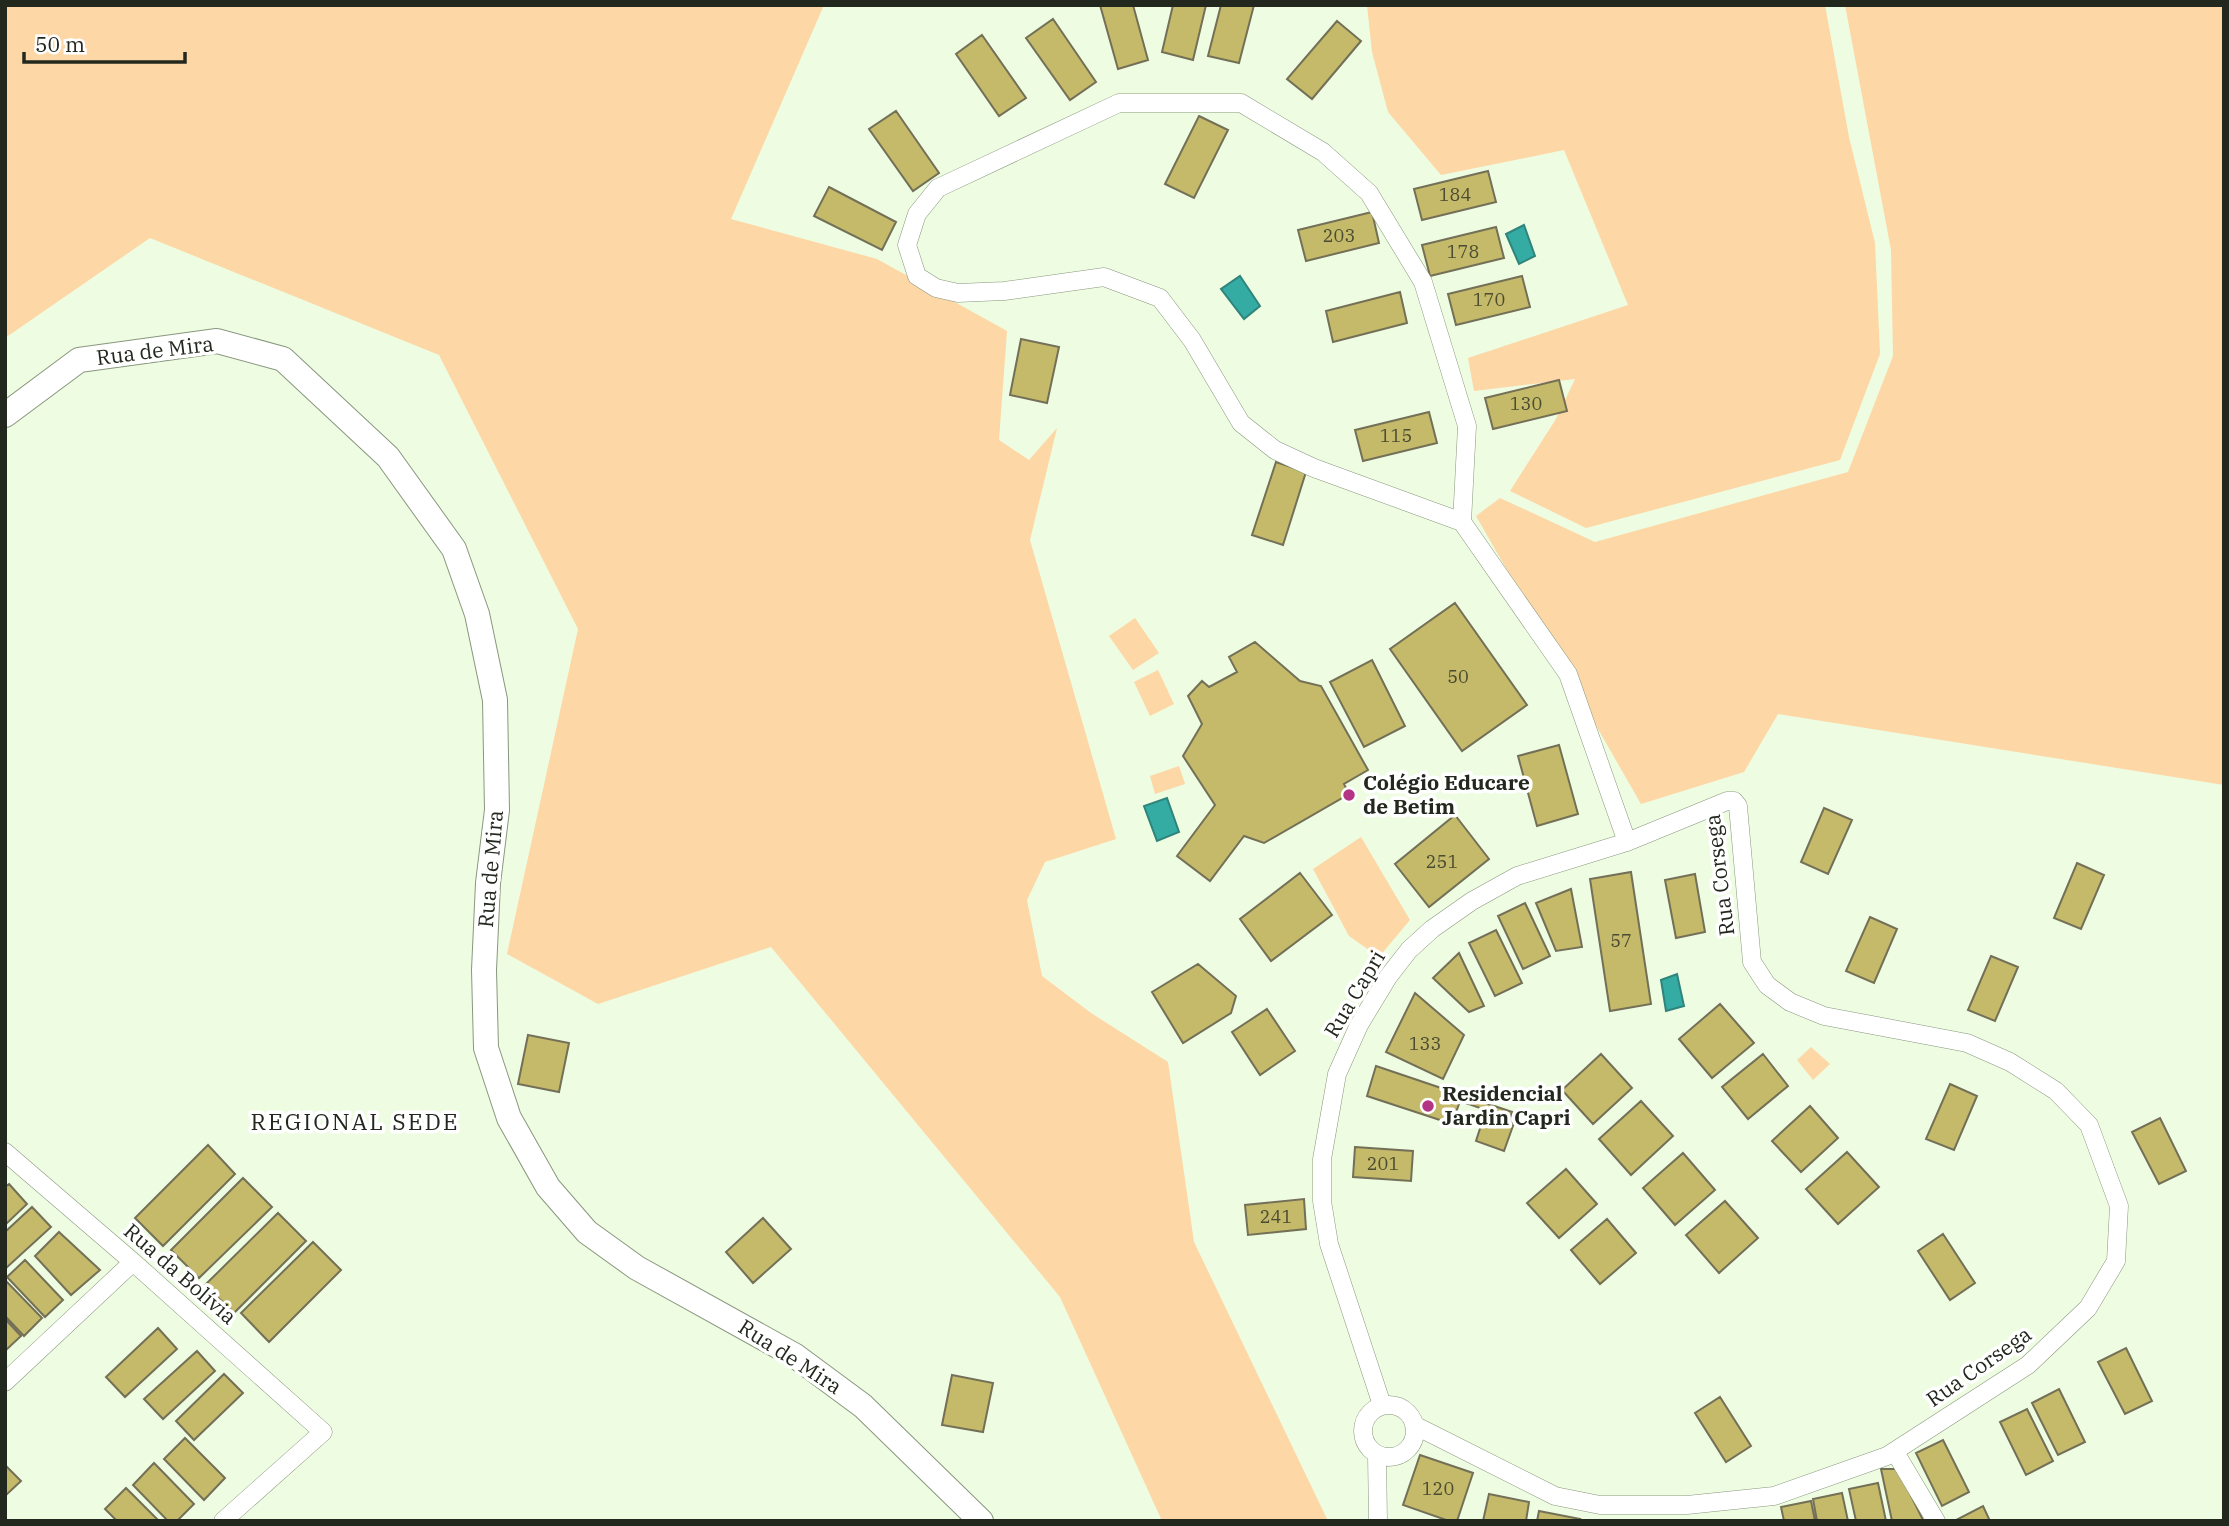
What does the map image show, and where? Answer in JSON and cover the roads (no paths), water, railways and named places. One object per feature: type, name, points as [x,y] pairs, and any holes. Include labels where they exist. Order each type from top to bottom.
[{"type":"street","points":[[1462,522],[1467,426],[1423,282],[1369,193],[1323,152],[1277,123],[1241,103],[1119,103],[938,188],[918,214],[907,245],[917,276],[936,288],[958,293],[1004,290],[1104,277],[1160,298],[1192,340],[1241,423],[1275,450],[1314,468],[1462,522],[1568,674],[1627,842]]},
{"type":"street","name":"Rua de Mira","points":[[5,415],[79,360],[217,341],[283,359],[388,457],[454,549],[477,614],[495,699],[496,810],[488,883],[484,971],[485,1022],[486,1048],[509,1118],[548,1187],[587,1231],[637,1268],[794,1355],[863,1406],[981,1521]]},
{"type":"street","name":"Rua Capri","points":[[1382,1405],[1329,1244],[1322,1201],[1322,1159],[1337,1074],[1353,1037],[1388,977],[1409,950],[1432,929],[1472,901],[1517,876],[1627,842],[1727,801]]},
{"type":"street","name":"Rua Corsega","points":[[1414,1425],[1555,1496],[1600,1505],[1687,1505],[1774,1496],[1887,1457],[2028,1365],[2088,1308],[2116,1261],[2119,1206],[2089,1125],[2056,1091],[2010,1062],[1967,1043],[1824,1016],[1790,1002],[1767,985],[1752,962],[1738,806],[1727,801]]},
{"type":"street","name":"Rua da Bolívia","points":[[5,1153],[133,1262],[323,1432],[223,1521]]},
{"type":"street","points":[[5,1382],[133,1262]]},
{"type":"street","points":[[1382,1405],[1398,1406],[1406,1411],[1414,1425],[1413,1441],[1404,1452],[1386,1457],[1377,1455],[1364,1441],[1362,1432],[1366,1416],[1382,1405]]},
{"type":"street","points":[[1895,1452],[1936,1521]]},
{"type":"street","points":[[1377,1455],[1378,1521]]},
{"type":"water","points":[[1524,225],[1535,256],[1519,264],[1506,234]]},
{"type":"water","points":[[1240,276],[1260,306],[1244,319],[1221,289]]},
{"type":"water","points":[[1167,798],[1179,832],[1157,841],[1144,806]]},
{"type":"water","points":[[1677,974],[1684,1006],[1666,1011],[1661,980]]},
{"type":"place","name":"Colégio Educare de Betim","points":[[1349,795]]},
{"type":"place","name":"Residencial Jardin Capri","points":[[1428,1106]]},
{"type":"district","name":"REGIONAL SEDE","points":[[355,1122]]}]
